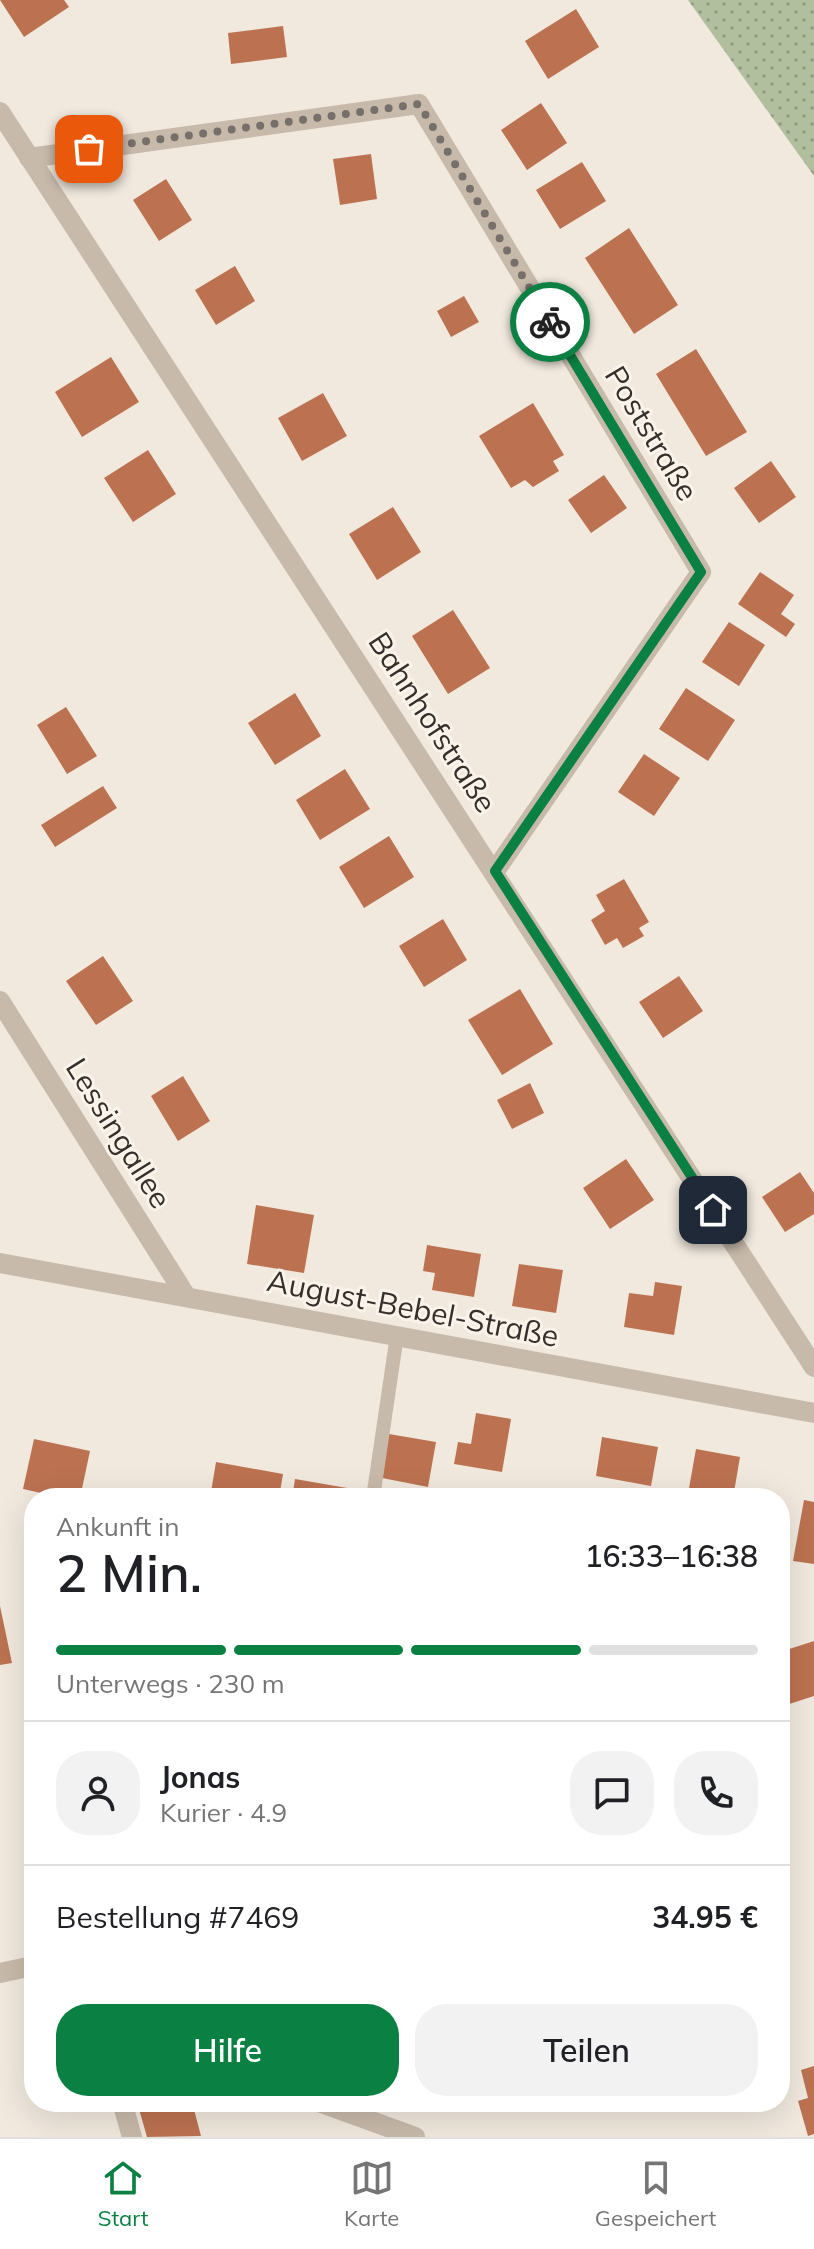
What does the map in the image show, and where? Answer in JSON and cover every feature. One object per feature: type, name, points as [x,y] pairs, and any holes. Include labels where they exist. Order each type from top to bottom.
[{"type":"street","name":"Poststraße","points":[[29,158],[419,104],[701,572],[495,871]]},
{"type":"street","name":"Bahnhofstraße","points":[[0,112],[814,1367]]},
{"type":"street","name":"Lessingallee","points":[[0,1001],[186,1296]]},
{"type":"street","name":"August-Bebel-Straße","points":[[0,1263],[814,1413]]},
{"type":"street","points":[[0,1973],[24,1968]]},
{"type":"street","points":[[125,2112],[132,2137]]},
{"type":"street","points":[[346,2112],[415,2137]]},
{"type":"lane","points":[[374,1488],[397,1335]]},
{"type":"green space","points":[[688,0],[814,0],[814,176]]},
{"type":"building","points":[[0,0],[64,0],[69,7],[24,37]]},
{"type":"building","points":[[576,9],[599,47],[548,79],[525,41]]},
{"type":"building","points":[[283,26],[287,57],[231,64],[228,33]]},
{"type":"building","points":[[541,103],[567,143],[527,170],[501,130]]},
{"type":"building","points":[[371,154],[377,199],[340,205],[333,159]]},
{"type":"building","points":[[582,162],[606,201],[560,229],[536,190]]},
{"type":"building","points":[[166,179],[192,220],[159,241],[133,200]]},
{"type":"building","points":[[629,228],[678,305],[634,334],[585,258]]},
{"type":"building","points":[[235,266],[255,301],[216,325],[195,290]]},
{"type":"building","points":[[464,296],[479,322],[451,337],[437,311]]},
{"type":"building","points":[[696,349],[747,432],[706,456],[656,374]]},
{"type":"building","points":[[111,357],[139,402],[82,437],[55,392]]},
{"type":"building","points":[[323,393],[347,436],[302,461],[278,418]]},
{"type":"building","points":[[533,403],[564,455],[553,461],[559,471],[533,487],[525,480],[511,488],[479,436]]},
{"type":"building","points":[[148,450],[176,494],[133,522],[104,478]]},
{"type":"building","points":[[771,461],[796,497],[759,523],[734,488]]},
{"type":"building","points":[[604,475],[627,508],[591,533],[568,500]]},
{"type":"building","points":[[393,507],[421,552],[377,580],[349,534]]},
{"type":"building","points":[[760,572],[794,595],[781,614],[795,624],[786,637],[738,604]]},
{"type":"building","points":[[453,610],[490,668],[448,694],[412,636]]},
{"type":"building","points":[[729,622],[765,645],[739,686],[702,662]]},
{"type":"building","points":[[686,688],[735,720],[708,761],[659,729]]},
{"type":"building","points":[[295,693],[321,736],[275,765],[248,723]]},
{"type":"building","points":[[66,707],[97,756],[67,774],[37,725]]},
{"type":"building","points":[[644,754],[680,778],[654,816],[618,792]]},
{"type":"building","points":[[345,769],[370,809],[320,840],[296,800]]},
{"type":"building","points":[[103,786],[117,808],[55,847],[41,825]]},
{"type":"building","points":[[389,836],[414,877],[364,908],[339,867]]},
{"type":"building","points":[[624,879],[649,922],[639,928],[644,936],[623,948],[617,938],[605,945],[591,920],[605,911],[596,895]]},
{"type":"building","points":[[443,919],[467,960],[424,987],[399,946]]},
{"type":"building","points":[[103,956],[133,1001],[96,1025],[66,981]]},
{"type":"building","points":[[679,976],[703,1011],[663,1038],[639,1002]]},
{"type":"building","points":[[520,989],[553,1044],[502,1075],[468,1020]]},
{"type":"building","points":[[183,1076],[210,1121],[178,1141],[151,1096]]},
{"type":"building","points":[[530,1083],[544,1113],[512,1129],[497,1100]]},
{"type":"building","points":[[626,1159],[654,1200],[610,1229],[583,1188]]},
{"type":"building","points":[[800,1172],[814,1193],[814,1214],[785,1232],[762,1197]]},
{"type":"building","points":[[256,1205],[314,1215],[304,1273],[247,1264]]},
{"type":"building","points":[[427,1245],[481,1254],[474,1297],[432,1290],[435,1273],[423,1271]]},
{"type":"building","points":[[519,1264],[563,1270],[556,1313],[512,1306]]},
{"type":"building","points":[[655,1282],[682,1286],[674,1335],[624,1327],[629,1293],[653,1296]]},
{"type":"building","points":[[476,1413],[511,1419],[502,1472],[454,1464],[458,1442],[471,1444]]},
{"type":"building","points":[[389,1434],[436,1442],[428,1487],[382,1478]]},
{"type":"building","points":[[602,1437],[658,1447],[651,1486],[596,1476]]},
{"type":"building","points":[[34,1439],[90,1451],[82,1488],[23,1489]]},
{"type":"building","points":[[696,1449],[740,1457],[735,1488],[689,1488]]},
{"type":"building","points":[[216,1462],[283,1474],[281,1488],[212,1488]]},
{"type":"building","points":[[295,1479],[347,1488],[294,1488]]},
{"type":"building","points":[[804,1500],[814,1502],[814,1564],[793,1561]]},
{"type":"building","points":[[0,1606],[12,1663],[0,1665]]},
{"type":"building","points":[[814,1641],[814,1696],[790,1704],[790,1649]]},
{"type":"building","points":[[814,2066],[814,2134],[808,2136],[798,2101],[808,2098],[801,2070]]},
{"type":"building","points":[[140,2112],[195,2112],[201,2136],[147,2137]]},
{"type":"way so far","points":[[89,149],[419,104],[550,322]]},
{"type":"route","points":[[550,322],[701,572],[495,871],[713,1210]]}]
